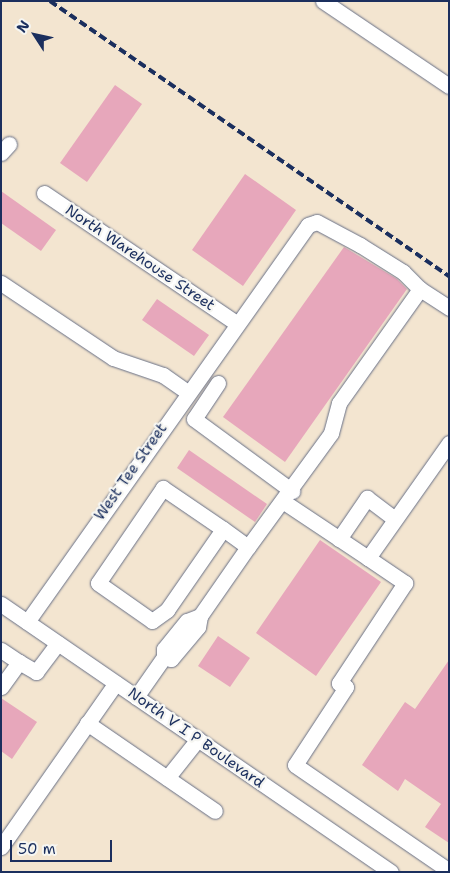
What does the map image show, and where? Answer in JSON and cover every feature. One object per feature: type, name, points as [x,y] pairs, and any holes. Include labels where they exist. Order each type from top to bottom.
[{"type":"street","points":[[323,1],[449,86]]},
{"type":"street","name":"North Warehouse Street","points":[[44,192],[236,323]]},
{"type":"street","name":"West Tee Street","points":[[27,622],[187,392],[308,225],[317,222],[403,272],[420,289],[449,308]]},
{"type":"street","points":[[1,283],[113,358],[163,375],[187,392]]},
{"type":"street","points":[[136,697],[164,657],[171,659],[198,627],[200,616],[248,547],[288,496],[331,433],[340,403],[420,289]]},
{"type":"street","points":[[218,383],[194,419],[338,539],[405,583],[339,683],[346,687],[295,766],[449,870]]},
{"type":"street","points":[[368,558],[394,518],[449,443]]},
{"type":"street","points":[[223,529],[167,610],[152,621],[98,583],[163,488],[223,529],[248,547]]},
{"type":"street","points":[[338,539],[367,498],[394,518]]},
{"type":"street","name":"North V I P Boulevard","points":[[1,604],[391,872]]},
{"type":"street","points":[[1,650],[36,672],[58,643]]},
{"type":"street","points":[[1,687],[18,662]]},
{"type":"street","points":[[1,847],[116,683]]},
{"type":"street","points":[[87,723],[215,811]]},
{"type":"street","points":[[167,778],[198,739]]},
{"type":"building","points":[[115,85],[142,104],[87,182],[60,163]]},
{"type":"building","points":[[245,174],[296,210],[243,286],[192,250]]},
{"type":"building","points":[[1,191],[56,230],[41,251],[1,223]]},
{"type":"building","points":[[344,247],[397,279],[407,289],[285,462],[223,417]]},
{"type":"building","points":[[157,299],[209,335],[194,356],[142,320]]},
{"type":"building","points":[[189,450],[267,504],[255,522],[177,468]]},
{"type":"building","points":[[320,540],[381,582],[316,676],[256,633]]},
{"type":"building","points":[[218,636],[250,658],[230,687],[198,666]]},
{"type":"building","points":[[449,660],[449,843],[425,827],[441,804],[405,779],[398,791],[362,765],[405,702],[415,709]]},
{"type":"building","points":[[1,698],[37,722],[12,759],[1,751]]},
{"type":"railway","points":[[50,1],[449,276]]}]
